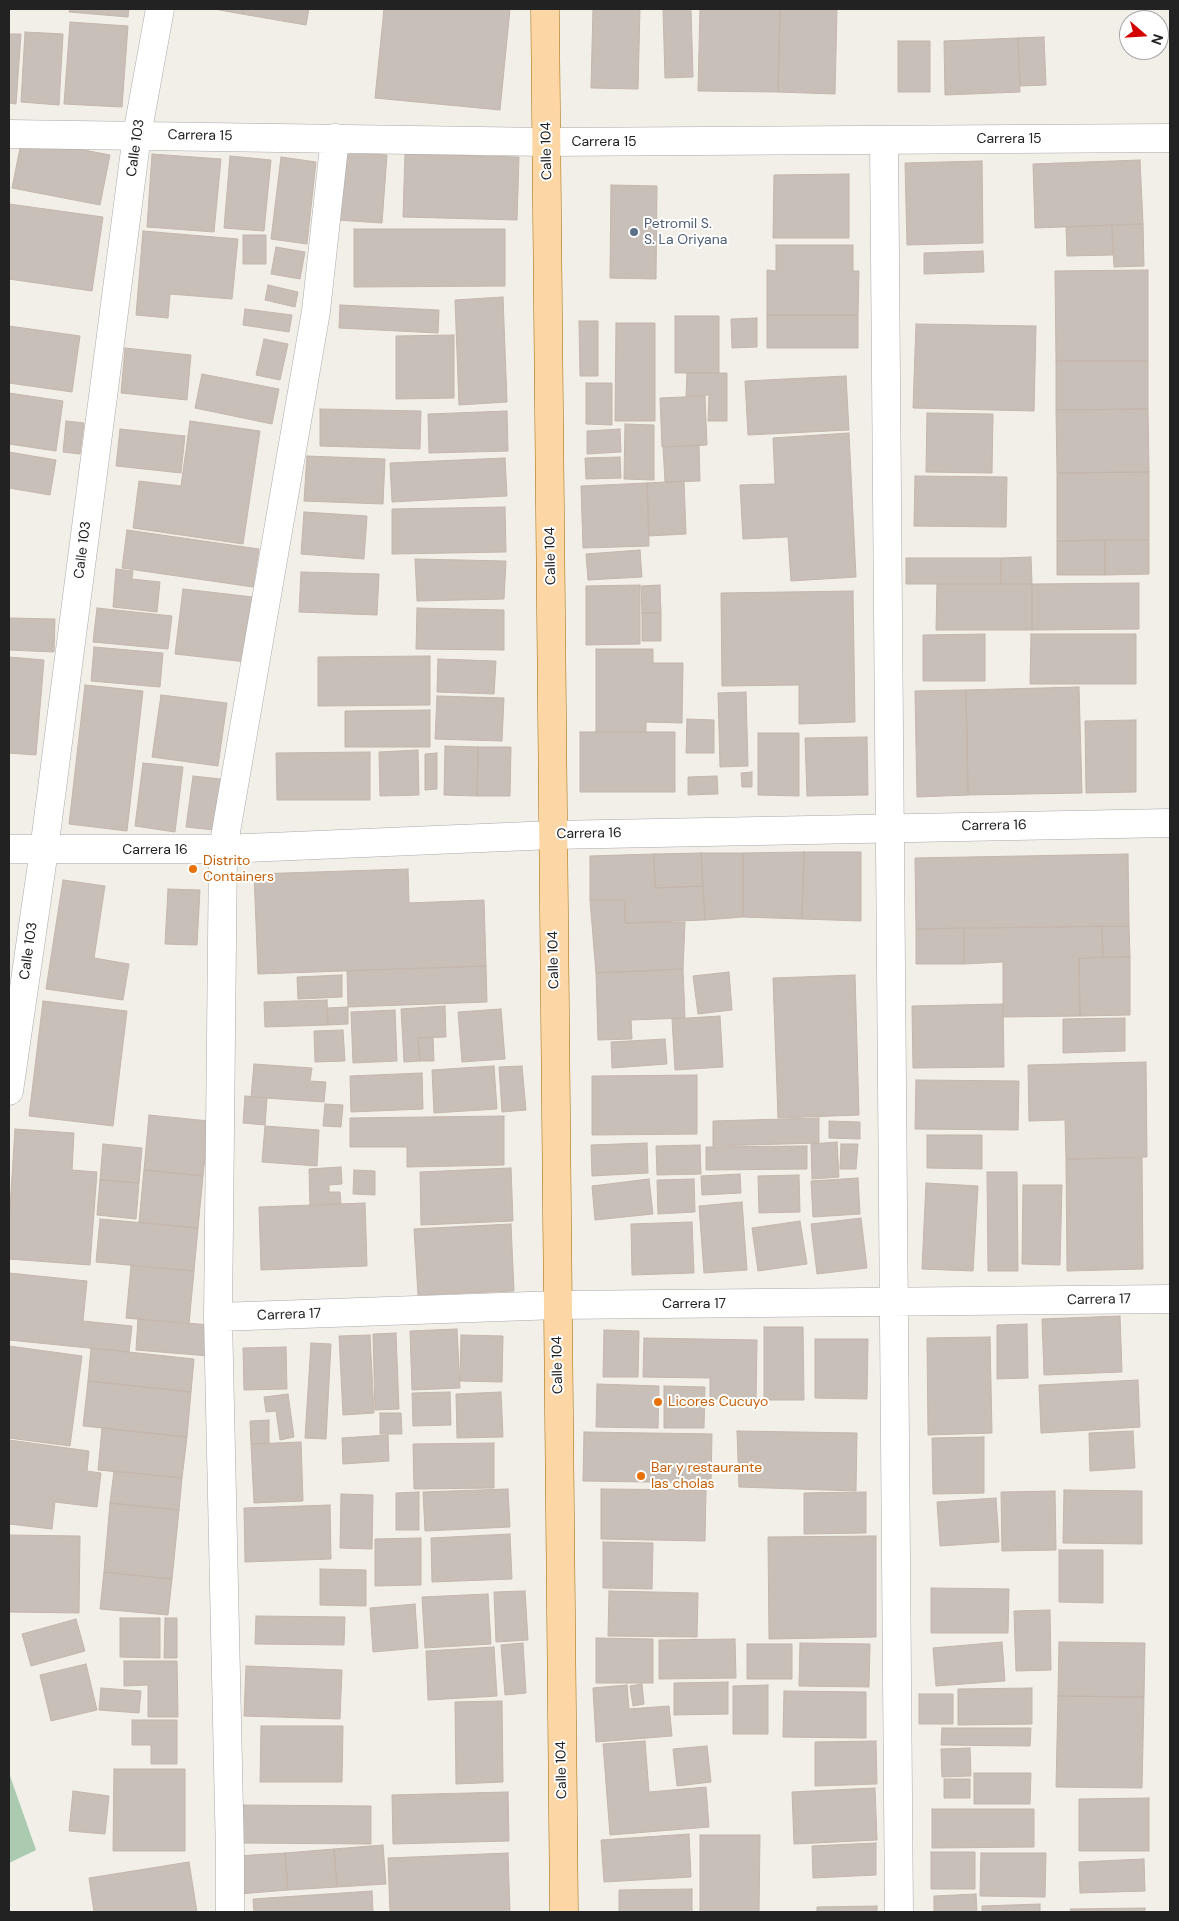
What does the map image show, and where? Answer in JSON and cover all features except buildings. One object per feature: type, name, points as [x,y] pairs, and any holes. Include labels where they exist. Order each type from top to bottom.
[{"type":"main road","name":"Calle 104","points":[[545,9],[564,1912]]},
{"type":"street","name":"Calle 103","points":[[9,1091],[44,850],[137,135],[160,9]]},
{"type":"street","name":"Carrera 15","points":[[9,134],[547,142],[1170,138]]},
{"type":"street","points":[[230,1912],[218,1317],[222,849],[316,311],[335,138]]},
{"type":"street","points":[[884,140],[899,1912]]},
{"type":"street","name":"Carrera 16","points":[[9,849],[222,849],[553,834],[1170,823]]},
{"type":"street","name":"Carrera 17","points":[[218,1317],[558,1305],[1170,1299]]},
{"type":"green space","points":[[9,1773],[36,1850],[9,1863]]},
{"type":"place","name":"Petromil S. S. La Oriyana","points":[[634,232]]},
{"type":"place","name":"Distrito Containers","points":[[193,869]]},
{"type":"place","name":"Licores Cucuyo","points":[[658,1402]]},
{"type":"place","name":"Bar y restaurante las cholas","points":[[641,1476]]}]
